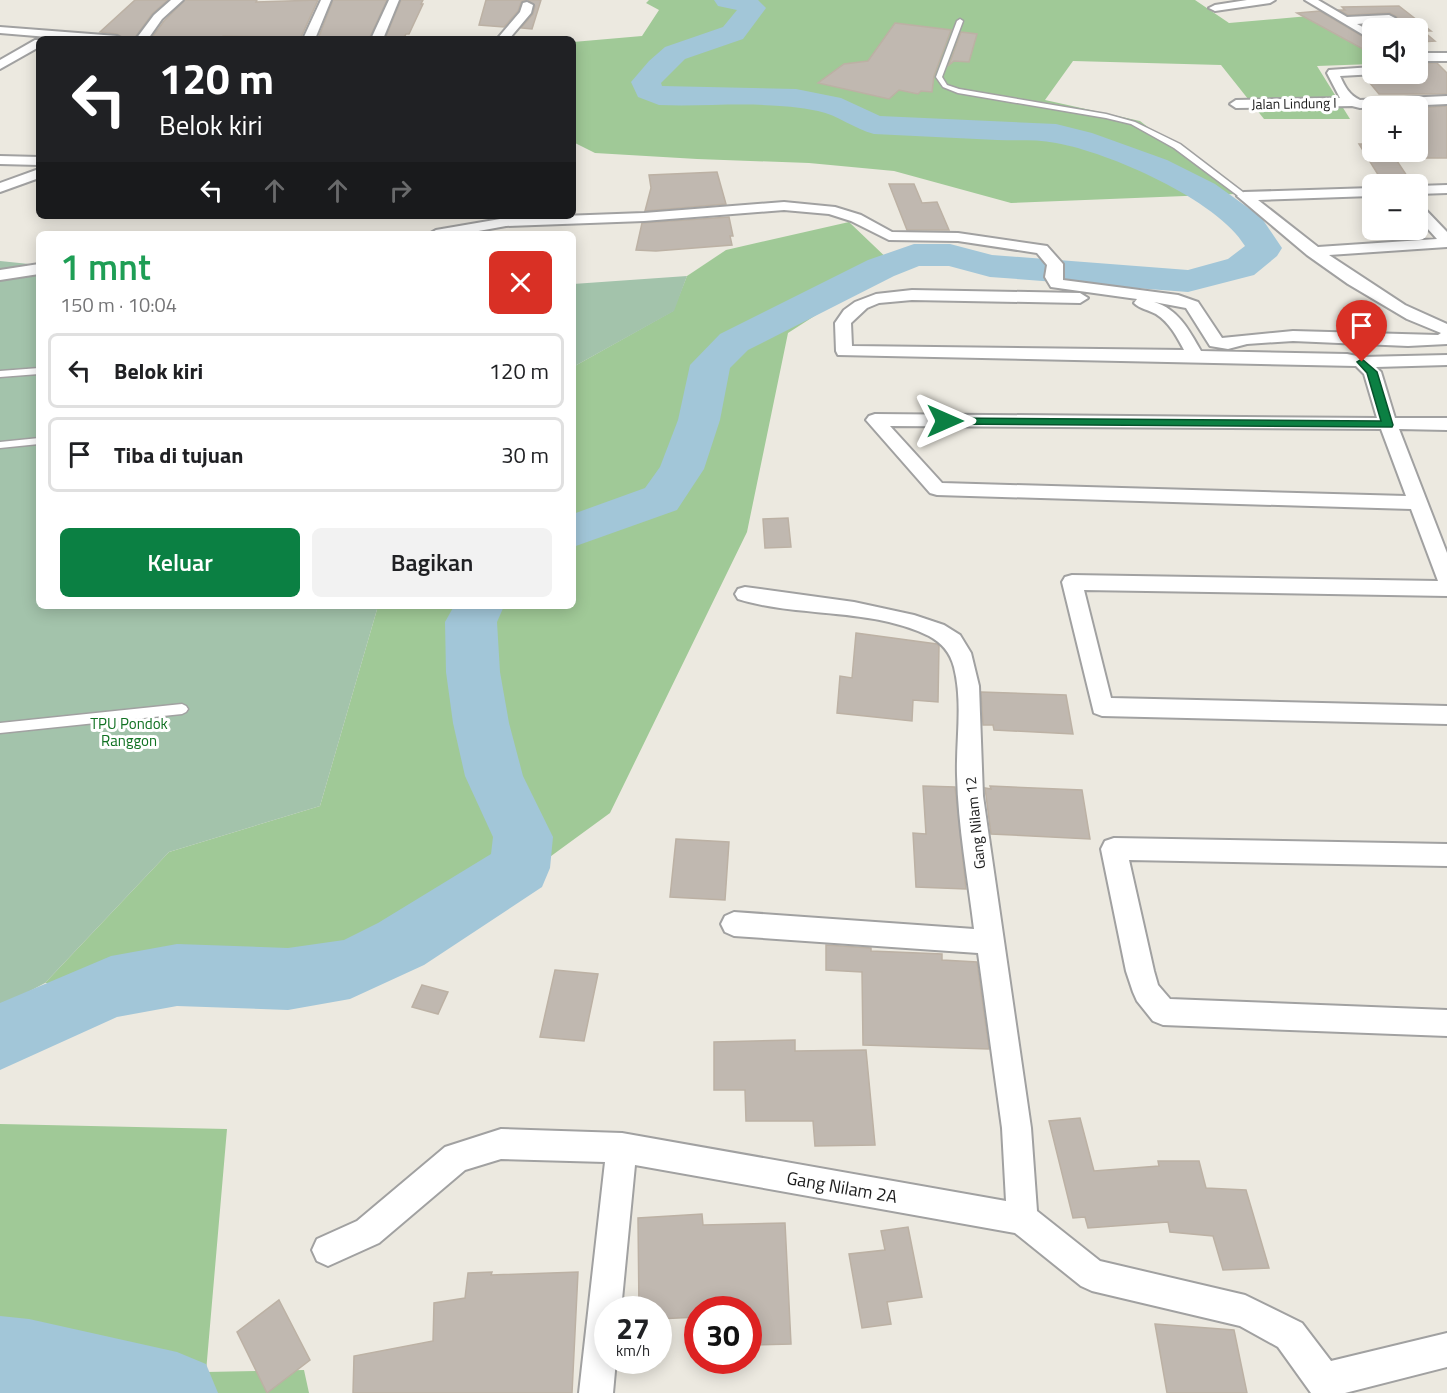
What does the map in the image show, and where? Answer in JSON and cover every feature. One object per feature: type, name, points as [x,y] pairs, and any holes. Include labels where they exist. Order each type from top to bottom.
[{"type":"street","points":[[144,36],[158,17],[178,0]]},
{"type":"street","points":[[310,36],[326,0]]},
{"type":"street","points":[[378,36],[393,0]]},
{"type":"street","points":[[1215,8],[1265,0]]},
{"type":"street","points":[[1310,0],[1362,31]]},
{"type":"street","points":[[506,36],[525,13],[522,2],[541,2]]},
{"type":"street","points":[[1345,21],[1362,20]]},
{"type":"street","points":[[0,30],[50,36]]},
{"type":"street","points":[[0,65],[36,44]]},
{"type":"street","points":[[1428,57],[1447,57]]},
{"type":"street","points":[[1352,102],[1339,90],[1333,73],[1362,72]]},
{"type":"street","name":"Jalan Lindung I","points":[[1236,104],[1352,102],[1360,104],[1447,100]]},
{"type":"street","points":[[0,160],[36,161]]},
{"type":"street","points":[[0,188],[36,174]]},
{"type":"street","points":[[1428,190],[1447,189]]},
{"type":"street","points":[[1244,196],[1362,192]]},
{"type":"street","points":[[1244,196],[1312,252],[1384,300],[1423,322],[1447,329]]},
{"type":"street","points":[[576,218],[644,217],[784,206],[830,210],[856,218],[889,236],[958,237],[1042,249],[1054,270],[1057,284],[1071,288],[1178,300],[1192,305],[1216,342],[1228,344],[1246,339],[1293,336],[1408,341],[1442,340],[1447,336]]},
{"type":"street","points":[[450,231],[505,219]]},
{"type":"street","points":[[1428,221],[1447,242]]},
{"type":"street","points":[[1312,252],[1447,242]]},
{"type":"street","points":[[0,275],[36,269]]},
{"type":"street","points":[[1196,357],[1179,326],[1166,311],[1144,303],[1094,299],[891,297],[861,305],[850,313],[843,324],[844,351],[1020,352],[1196,357],[1347,359],[1362,362],[1447,360]]},
{"type":"street","points":[[1362,362],[1372,372],[1388,425],[1447,579]]},
{"type":"street","points":[[1418,503],[938,489],[875,420],[1447,424]]},
{"type":"street","points":[[1447,589],[1072,582],[1102,707],[1447,715]]},
{"type":"street","name":"Gang Nilam 12","points":[[746,594],[848,609],[915,622],[937,630],[951,640],[963,656],[968,674],[969,779],[988,942],[1016,1117],[1022,1219]]},
{"type":"street","points":[[1447,855],[1114,849],[1140,972],[1147,992],[1163,1012],[1447,1023]]},
{"type":"street","points":[[734,924],[988,942]]},
{"type":"street","name":"Gang Nilam 2A","points":[[328,1250],[368,1232],[456,1158],[501,1143],[622,1148],[1022,1219],[1092,1275],[1245,1311],[1263,1320],[1290,1335],[1326,1386]]},
{"type":"street","points":[[596,1393],[622,1148]]},
{"type":"street","points":[[1326,1386],[1447,1350]]},
{"type":"lane","points":[[960,21],[939,77],[945,86],[958,91],[1106,116],[1133,123],[1177,146],[1244,196]]},
{"type":"lane","points":[[0,374],[36,371]]},
{"type":"lane","points":[[0,445],[36,441]]},
{"type":"lane","points":[[0,728],[182,709]]},
{"type":"green space","points":[[649,0],[1195,0],[1229,23],[1309,16],[1342,38],[1362,35],[1362,64],[1317,66],[1350,119],[1264,119],[1221,65],[1073,61],[1045,100],[1140,121],[1235,194],[1011,203],[894,171],[809,163],[595,153],[576,144],[576,42],[642,36],[659,10],[646,3]]},
{"type":"green space","points":[[849,222],[894,265],[788,333],[747,532],[610,813],[377,983],[45,983],[169,852],[320,806],[377,609],[576,609],[576,365],[673,311],[687,276],[726,250]]},
{"type":"green space","name":"TPU Pondok Ranggon","points":[[0,261],[36,265],[36,609],[377,609],[320,806],[169,852],[45,983],[0,1007]]},
{"type":"green space","points":[[687,276],[674,311],[576,365],[576,284]]},
{"type":"green space","points":[[0,1124],[227,1129],[206,1372],[304,1370],[309,1393],[0,1393]]},
{"type":"building","points":[[135,0],[168,0],[152,14],[136,36],[100,32]]},
{"type":"building","points":[[185,0],[257,0],[256,2],[318,0],[301,36],[153,36],[164,21]]},
{"type":"building","points":[[333,0],[387,0],[370,36],[319,36]]},
{"type":"building","points":[[401,0],[423,0],[409,34],[386,36]]},
{"type":"building","points":[[486,0],[526,0],[521,2],[518,11],[504,27],[479,25]]},
{"type":"building","points":[[528,0],[541,0],[532,29],[521,28],[533,14],[535,6]]},
{"type":"building","points":[[1399,6],[1414,18],[1397,18],[1390,13],[1348,15],[1339,10],[1345,10],[1342,7]]},
{"type":"building","points":[[1320,11],[1362,36],[1362,49],[1297,13]]},
{"type":"building","points":[[895,23],[951,30],[934,76],[932,92],[921,91],[918,94],[899,90],[889,99],[818,83],[844,64],[868,61]]},
{"type":"building","points":[[961,32],[977,34],[969,62],[954,61],[949,65]]},
{"type":"building","points":[[1428,63],[1437,63],[1447,73],[1447,94],[1379,94],[1371,84],[1428,84]]},
{"type":"building","points":[[1447,106],[1447,158],[1428,158],[1428,107]]},
{"type":"building","points":[[1370,162],[1398,162],[1406,174],[1378,174]]},
{"type":"building","points":[[717,172],[726,204],[645,211],[651,188],[649,175]]},
{"type":"building","points":[[889,184],[914,184],[922,203],[937,202],[949,230],[907,230]]},
{"type":"building","points":[[729,217],[733,236],[730,236],[732,245],[656,251],[636,250],[642,223]]},
{"type":"building","points":[[788,518],[791,547],[765,548],[763,519]]},
{"type":"building","points":[[856,633],[937,644],[939,646],[938,702],[913,700],[912,721],[837,713],[840,676],[852,678]]},
{"type":"building","points":[[981,692],[1066,695],[1073,734],[994,730],[993,725],[983,725]]},
{"type":"building","points":[[923,786],[955,787],[966,889],[916,887],[913,833],[926,834]]},
{"type":"building","points":[[990,786],[1082,790],[1090,839],[991,834],[985,788],[991,789]]},
{"type":"building","points":[[676,839],[729,842],[725,900],[670,897]]},
{"type":"building","points":[[826,945],[871,948],[871,951],[942,954],[942,960],[977,962],[989,1049],[863,1045],[862,972],[826,970]]},
{"type":"building","points":[[555,970],[598,974],[584,1041],[540,1037]]},
{"type":"building","points":[[422,985],[448,992],[438,1014],[412,1007]]},
{"type":"building","points":[[795,1040],[795,1051],[866,1050],[875,1145],[815,1146],[813,1121],[746,1121],[745,1090],[714,1090],[714,1042]]},
{"type":"building","points":[[1080,1118],[1094,1171],[1159,1166],[1158,1161],[1199,1161],[1206,1188],[1246,1190],[1269,1268],[1223,1270],[1213,1236],[1170,1232],[1168,1222],[1088,1228],[1085,1217],[1073,1218],[1049,1121]]},
{"type":"building","points":[[702,1214],[703,1225],[785,1223],[791,1344],[762,1345],[762,1296],[684,1296],[684,1318],[672,1318],[672,1296],[639,1296],[638,1218]]},
{"type":"building","points":[[908,1227],[922,1297],[887,1302],[891,1324],[862,1328],[849,1254],[885,1250],[881,1231]]},
{"type":"building","points":[[492,1272],[491,1275],[578,1272],[572,1393],[353,1393],[354,1356],[433,1341],[434,1303],[465,1298],[468,1273]]},
{"type":"building","points":[[279,1300],[310,1360],[267,1393],[237,1332]]},
{"type":"building","points":[[1155,1324],[1234,1330],[1247,1393],[1167,1393]]},
{"type":"waterway","points":[[576,530],[661,499],[682,469],[699,420],[710,365],[734,342],[881,268],[914,255],[950,255],[990,266],[1188,281],[1241,267],[1264,248],[1246,222],[1203,191],[1180,178],[1131,156],[1056,133],[874,125],[830,104],[796,98],[659,96],[649,91],[646,82],[675,53],[733,33],[753,8],[744,3],[727,0]]},
{"type":"waterway","points":[[0,1037],[111,987],[177,975],[288,979],[350,969],[401,944],[520,868],[523,837],[494,776],[481,723],[473,672],[471,622],[478,609]]},
{"type":"waterway","points":[[0,1356],[29,1359],[177,1393]]},
{"type":"route","points":[[945,421],[1388,425],[1372,372],[1369,366],[1362,362]]}]
